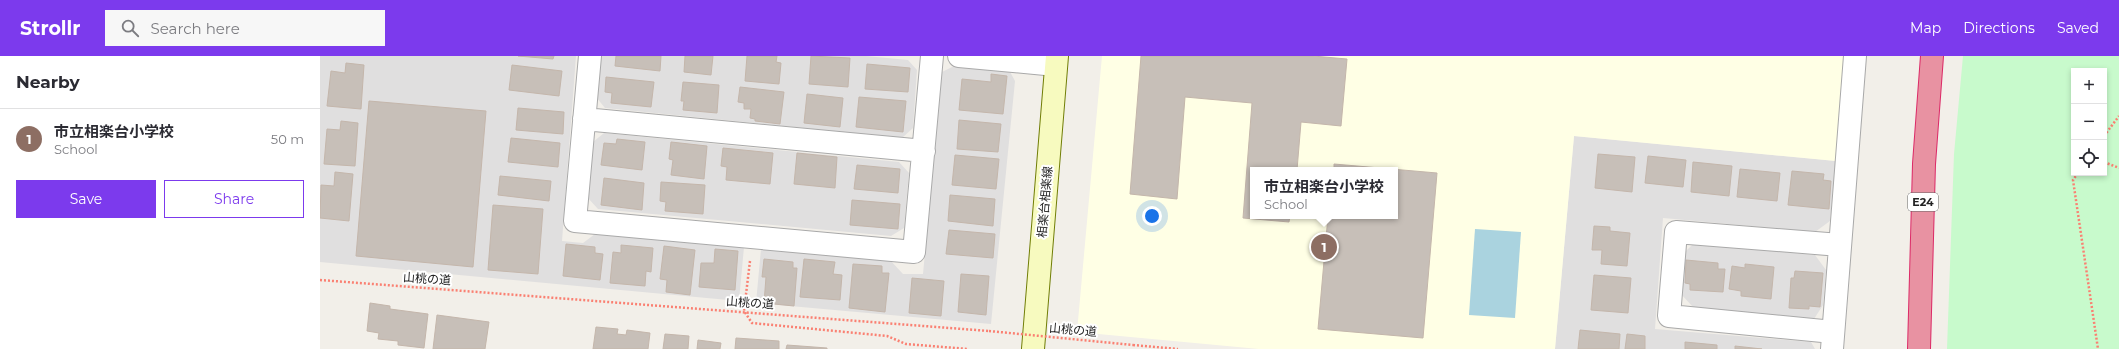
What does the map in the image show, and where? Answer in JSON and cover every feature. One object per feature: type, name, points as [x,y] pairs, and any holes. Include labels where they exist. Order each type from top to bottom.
[{"type":"highway","name":"E24","points":[[1919,349],[1924,164],[1932,56]]},
{"type":"main road","name":"相楽台相楽線","points":[[1034,349],[1056,60]]},
{"type":"street","points":[[590,56],[575,221],[914,252],[932,56]]},
{"type":"street","points":[[959,56],[1056,60]]},
{"type":"street","points":[[1840,245],[1676,232],[1669,316],[1832,340],[1840,245],[1855,56]]},
{"type":"street","points":[[584,119],[924,151]]},
{"type":"path","points":[[2107,132],[2119,116]]},
{"type":"path","points":[[2107,163],[2119,168]]},
{"type":"path","points":[[2076,176],[2073,180],[2098,349]]},
{"type":"path","points":[[753,237],[744,311],[752,323],[887,336],[906,344],[968,349]]},
{"type":"path","name":"山桃の道","points":[[320,280],[744,311],[988,331],[1178,349]]},
{"type":"shaded area","points":[[320,56],[576,56],[562,241],[583,243],[595,234],[744,247],[739,301],[320,262]]},
{"type":"shaded area","points":[[600,56],[866,56],[908,60],[917,70],[913,128],[902,138],[605,108],[596,97]]},
{"type":"shaded area","points":[[1102,56],[1846,56],[1836,161],[1574,136],[1555,349],[1259,349],[1077,332]]},
{"type":"shaded area","points":[[956,65],[1009,70],[1015,81],[991,324],[756,303],[761,249],[890,260],[903,274],[923,274],[942,72]]},
{"type":"shaded area","points":[[604,133],[899,162],[909,173],[904,228],[891,236],[598,209],[587,197],[593,142]]},
{"type":"shaded area","points":[[1574,136],[1836,161],[1830,221],[1815,232],[1663,218],[1655,329],[1811,342],[1815,349],[1555,349]]},
{"type":"shaded area","points":[[1694,243],[1815,255],[1826,270],[1823,305],[1814,319],[1693,307],[1680,293],[1684,253]]},
{"type":"green space","points":[[1963,56],[2119,56],[2119,349],[1947,349],[1954,154]]},
{"type":"water","points":[[1475,229],[1521,232],[1515,318],[1469,315]]},
{"type":"building","points":[[518,56],[554,56],[553,59]]},
{"type":"building","points":[[616,56],[661,56],[660,71],[615,66]]},
{"type":"building","points":[[685,56],[713,56],[711,75],[684,72]]},
{"type":"building","points":[[747,56],[777,56],[776,62],[781,63],[779,84],[745,81]]},
{"type":"building","points":[[811,56],[850,58],[848,87],[809,84]]},
{"type":"building","points":[[1141,56],[1313,56],[1347,59],[1341,126],[1301,122],[1297,167],[1250,167],[1250,219],[1243,218],[1252,103],[1185,97],[1177,199],[1130,194]]},
{"type":"building","points":[[346,63],[364,65],[361,109],[327,106],[331,71],[345,73]]},
{"type":"building","points":[[867,64],[910,68],[908,92],[865,89]]},
{"type":"building","points":[[512,65],[562,71],[559,96],[509,90]]},
{"type":"building","points":[[991,74],[1007,76],[1003,114],[959,110],[962,79],[991,82]]},
{"type":"building","points":[[606,77],[654,82],[651,107],[611,103],[612,93],[605,92]]},
{"type":"building","points":[[683,82],[719,85],[717,113],[683,110],[684,101],[681,101]]},
{"type":"building","points":[[740,87],[784,92],[780,124],[755,121],[755,119],[750,118],[751,109],[744,109],[744,103],[738,102]]},
{"type":"building","points":[[807,94],[843,98],[840,127],[804,123]]},
{"type":"building","points":[[859,97],[906,101],[903,132],[856,127]]},
{"type":"building","points":[[369,101],[486,111],[473,267],[356,256]]},
{"type":"building","points":[[518,108],[564,112],[563,134],[516,130]]},
{"type":"building","points":[[959,120],[1001,124],[998,152],[957,149]]},
{"type":"building","points":[[341,121],[358,123],[355,166],[324,164],[327,129],[340,130]]},
{"type":"building","points":[[511,138],[560,143],[558,167],[508,162]]},
{"type":"building","points":[[617,139],[645,142],[642,170],[601,165],[604,143],[616,144]]},
{"type":"building","points":[[671,142],[707,146],[704,179],[671,175],[673,160],[669,159]]},
{"type":"building","points":[[723,148],[773,153],[770,184],[726,180],[727,167],[721,166]]},
{"type":"building","points":[[797,153],[837,157],[835,188],[794,184]]},
{"type":"building","points":[[1598,154],[1635,157],[1632,192],[1595,188]]},
{"type":"building","points":[[955,155],[999,159],[996,189],[952,185]]},
{"type":"building","points":[[1648,156],[1686,160],[1683,187],[1645,183]]},
{"type":"building","points":[[1693,162],[1732,166],[1729,196],[1691,192]]},
{"type":"building","points":[[1334,164],[1368,167],[1334,167]]},
{"type":"building","points":[[857,165],[900,169],[898,193],[854,189]]},
{"type":"building","points":[[1740,169],[1780,173],[1777,201],[1737,197]]},
{"type":"building","points":[[1398,170],[1437,173],[1423,338],[1318,329],[1328,219],[1398,219]]},
{"type":"building","points":[[1792,171],[1824,174],[1823,180],[1831,181],[1829,209],[1788,205]]},
{"type":"building","points":[[335,172],[353,174],[349,221],[320,218],[321,185],[334,186]]},
{"type":"building","points":[[500,176],[551,181],[549,201],[498,195]]},
{"type":"building","points":[[604,178],[644,183],[642,210],[601,205]]},
{"type":"building","points":[[661,182],[705,185],[703,214],[665,211],[666,202],[660,201]]},
{"type":"building","points":[[950,195],[995,199],[993,226],[948,221]]},
{"type":"building","points":[[852,200],[900,204],[898,229],[850,225]]},
{"type":"building","points":[[493,205],[543,209],[538,274],[488,270]]},
{"type":"building","points":[[1254,219],[1290,219],[1289,222]]},
{"type":"building","points":[[1594,226],[1610,227],[1610,231],[1630,233],[1627,266],[1601,264],[1602,250],[1592,250]]},
{"type":"building","points":[[949,230],[995,234],[993,258],[946,254]]},
{"type":"building","points":[[566,244],[595,247],[595,253],[603,254],[600,280],[563,276]]},
{"type":"building","points":[[621,245],[653,248],[651,272],[646,271],[645,286],[610,283],[613,252],[621,253]]},
{"type":"building","points":[[664,246],[695,250],[690,295],[666,292],[667,280],[660,279]]},
{"type":"building","points":[[715,249],[738,251],[735,290],[699,287],[701,263],[714,263]]},
{"type":"building","points":[[764,259],[793,262],[793,268],[797,268],[794,306],[764,303],[766,277],[762,277]]},
{"type":"building","points":[[804,259],[835,262],[833,274],[842,275],[840,300],[800,297]]},
{"type":"building","points":[[1686,260],[1718,263],[1718,269],[1725,269],[1723,292],[1690,290],[1690,284],[1685,283]]},
{"type":"building","points":[[853,264],[882,266],[882,273],[889,273],[885,312],[849,308]]},
{"type":"building","points":[[1745,264],[1774,267],[1771,299],[1741,296],[1741,291],[1729,289],[1732,266],[1745,268]]},
{"type":"building","points":[[1795,271],[1823,273],[1820,307],[1809,306],[1809,309],[1789,308],[1791,278],[1794,278]]},
{"type":"building","points":[[961,274],[989,276],[986,315],[958,312]]},
{"type":"building","points":[[1594,275],[1631,278],[1628,313],[1591,310]]},
{"type":"building","points":[[912,278],[944,281],[941,316],[909,313]]},
{"type":"building","points":[[370,303],[390,306],[390,309],[428,314],[424,348],[398,345],[398,341],[378,339],[379,333],[367,331]]},
{"type":"building","points":[[437,315],[489,322],[485,349],[433,349]]},
{"type":"building","points":[[596,327],[618,329],[617,334],[626,335],[627,330],[650,333],[648,349],[593,349]]},
{"type":"building","points":[[1580,330],[1620,334],[1619,349],[1578,349]]},
{"type":"building","points":[[665,334],[689,336],[688,349],[663,349]]},
{"type":"building","points":[[1627,334],[1645,336],[1645,349],[1625,349]]},
{"type":"building","points":[[736,338],[779,341],[779,349],[735,349]]},
{"type":"building","points":[[698,340],[721,343],[720,349],[697,349]]},
{"type":"building","points":[[1685,342],[1717,345],[1717,349],[1685,349]]},
{"type":"building","points":[[787,345],[827,348],[827,349],[786,349]]},
{"type":"building","points":[[1735,346],[1762,349],[1735,349]]},
{"type":"place","name":"市立相楽台小学校","points":[[1324,247]]}]
